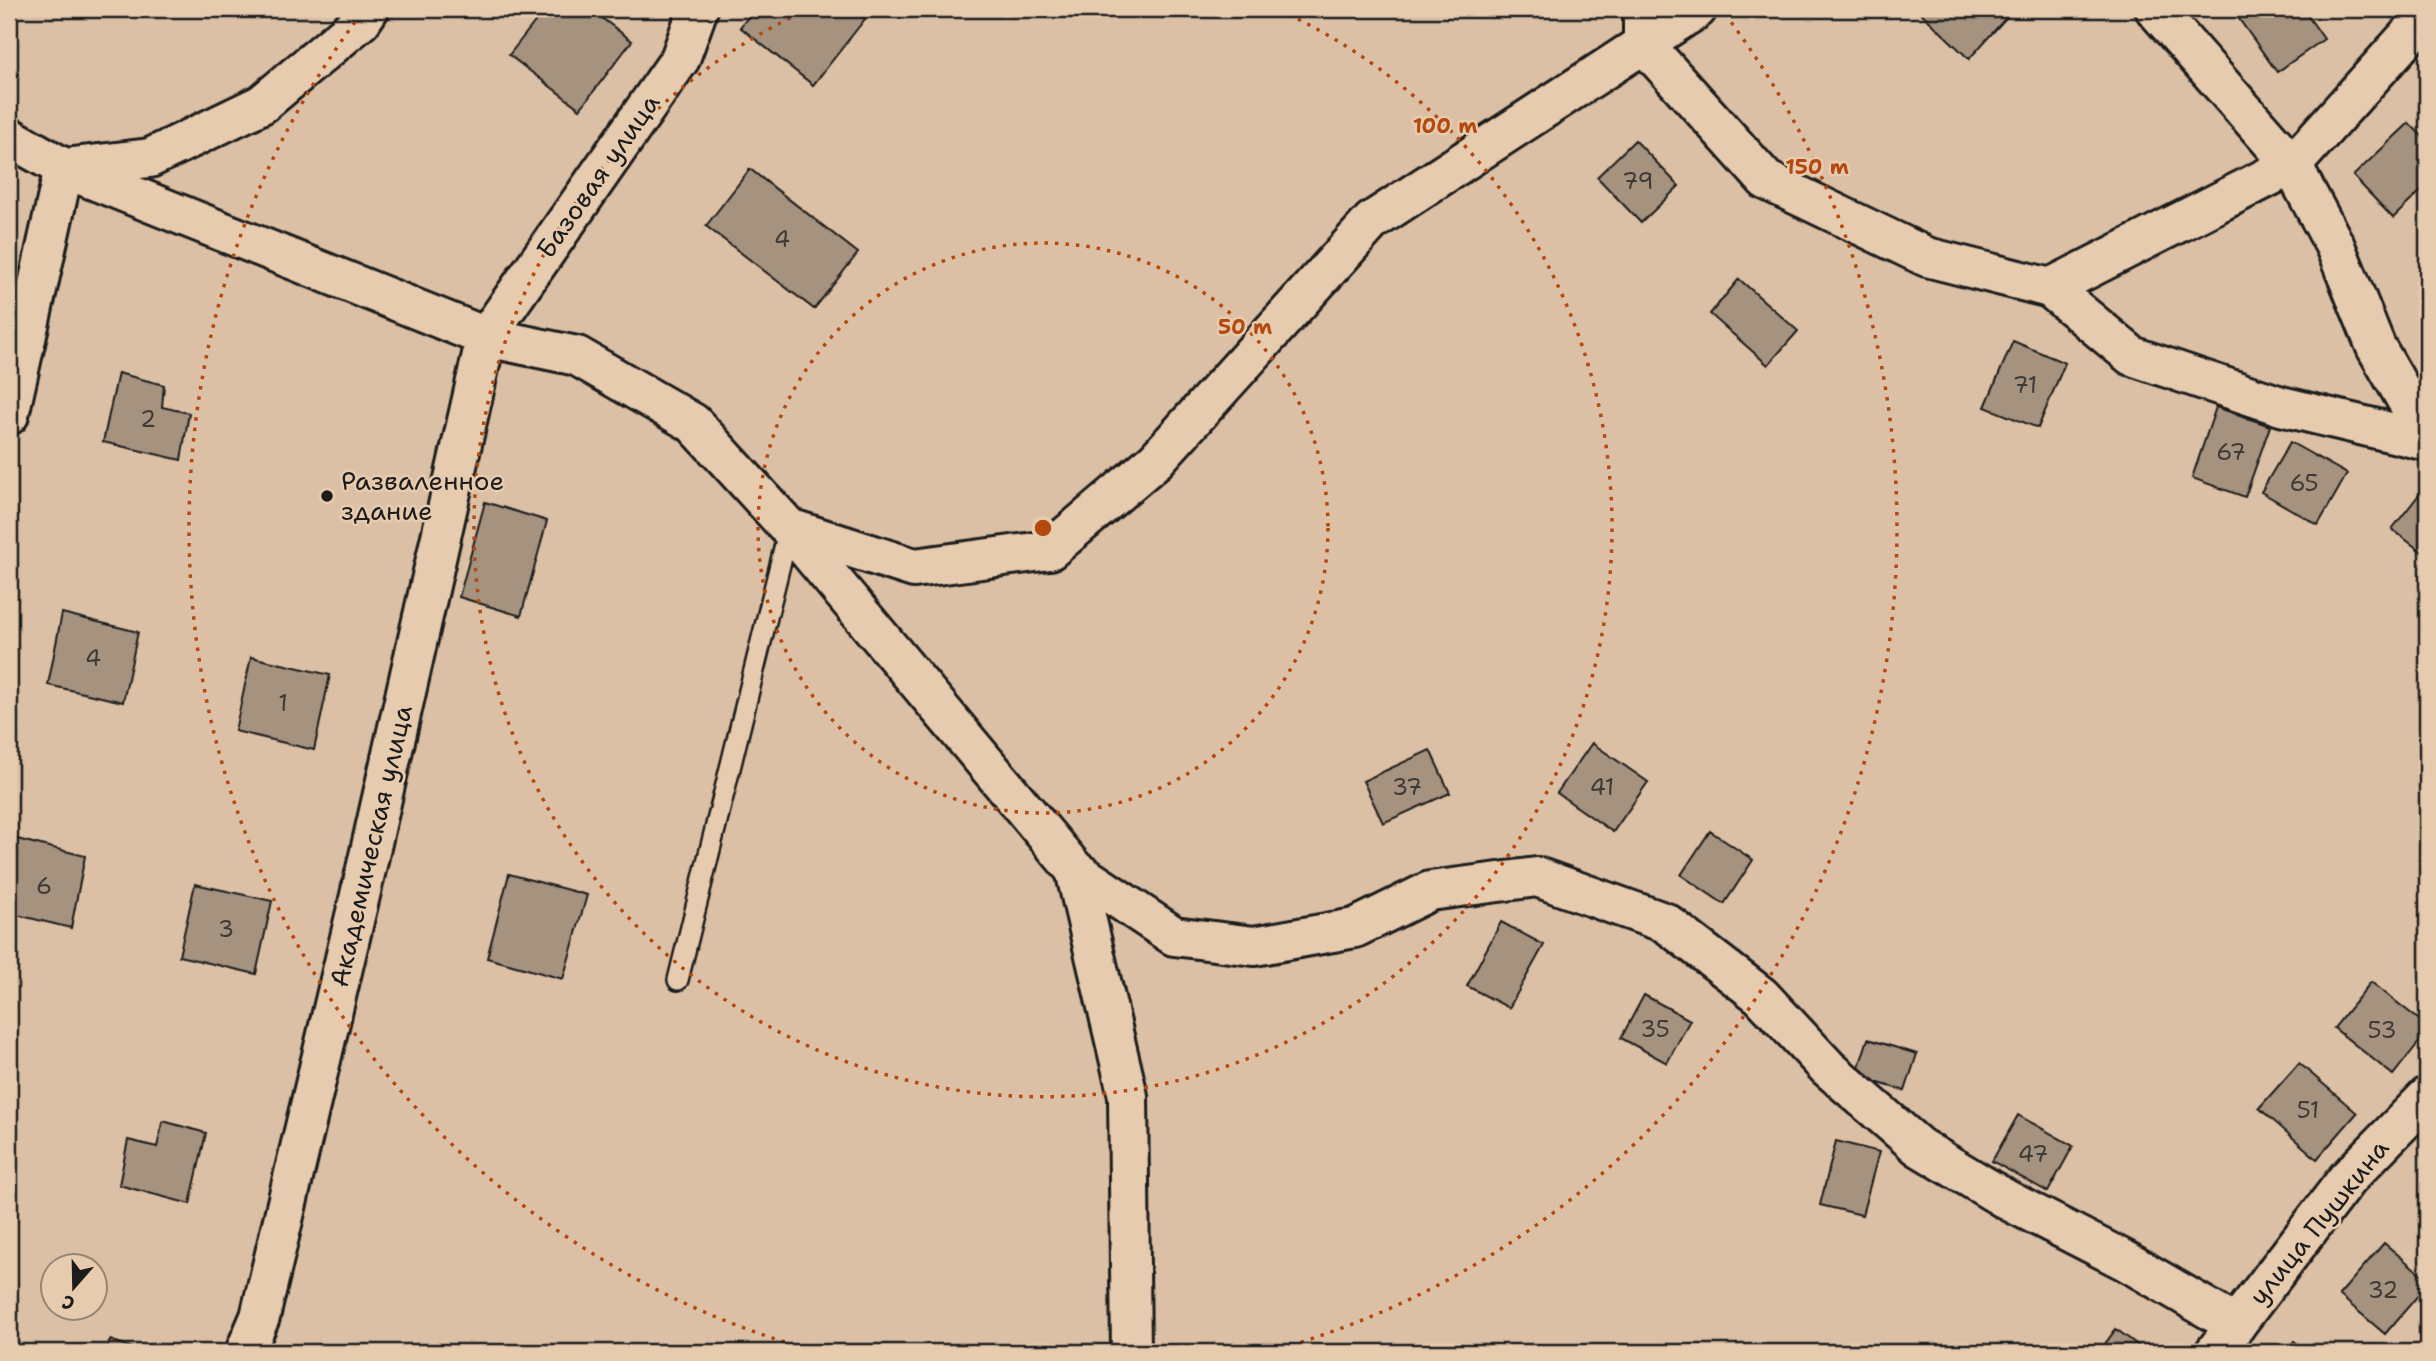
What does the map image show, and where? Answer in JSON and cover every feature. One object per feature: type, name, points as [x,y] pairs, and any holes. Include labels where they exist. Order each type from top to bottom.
[{"type":"street","points":[[64,168],[150,158],[262,104],[361,20],[369,9]]},
{"type":"street","name":"Базовая улица","points":[[486,337],[680,59],[698,9]]},
{"type":"street","points":[[789,528],[914,568],[1050,550],[1156,460],[1372,221],[1643,26],[1697,9]]},
{"type":"street","points":[[2155,9],[2292,165],[2335,246],[2376,347],[2427,436]]},
{"type":"street","points":[[2050,288],[2292,165],[2427,15]]},
{"type":"street","points":[[1643,26],[1766,180],[1927,257],[2050,288],[2132,356],[2281,407],[2427,441]]},
{"type":"street","points":[[9,137],[64,168],[486,337],[577,356],[693,423],[789,528],[1075,870],[1174,936],[1254,946],[1355,928],[1430,891],[1536,877],[1666,923],[1760,996],[1828,1068],[1919,1147],[2007,1200],[2126,1261],[2226,1339]]},
{"type":"street","points":[[9,415],[64,168]]},
{"type":"street","name":"Академическая улица","points":[[245,1352],[260,1317],[362,887],[486,337]]},
{"type":"street","points":[[1075,870],[1128,1096],[1131,1352]]},
{"type":"street","name":"улица Пушкина","points":[[2226,1339],[2347,1179],[2427,1097]]},
{"type":"lane","points":[[678,980],[789,528]]},
{"type":"building","points":[[545,9],[590,9],[632,41],[580,109],[509,55]]},
{"type":"building","points":[[755,9],[852,9],[865,19],[813,85],[740,27]]},
{"type":"building","points":[[1917,9],[2014,9],[1969,59]]},
{"type":"building","points":[[2254,9],[2303,9],[2324,39],[2277,72],[2239,19]]},
{"type":"building","points":[[2409,123],[2427,141],[2427,185],[2393,218],[2353,176]]},
{"type":"building","points":[[1635,140],[1679,186],[1641,223],[1597,177]]},
{"type":"building","points":[[750,169],[858,253],[814,309],[706,226]]},
{"type":"building","points":[[1739,279],[1798,331],[1768,365],[1710,314]]},
{"type":"building","points":[[2013,341],[2065,363],[2038,428],[1985,407]]},
{"type":"building","points":[[118,373],[164,385],[162,407],[189,413],[181,460],[103,442]]},
{"type":"building","points":[[2216,407],[2270,426],[2245,497],[2192,478]]},
{"type":"building","points":[[2290,442],[2347,474],[2318,525],[2261,492]]},
{"type":"building","points":[[2425,487],[2427,489],[2427,556],[2392,529]]},
{"type":"building","points":[[485,502],[547,521],[521,616],[459,597]]},
{"type":"building","points":[[62,613],[138,632],[123,702],[48,685]]},
{"type":"building","points":[[251,657],[330,675],[314,750],[235,731]]},
{"type":"building","points":[[1592,743],[1648,782],[1613,832],[1557,793]]},
{"type":"building","points":[[1430,750],[1450,793],[1383,823],[1363,781]]},
{"type":"building","points":[[1710,831],[1753,860],[1724,904],[1681,875]]},
{"type":"building","points":[[13,838],[85,856],[71,928],[9,913],[9,860]]},
{"type":"building","points":[[509,874],[587,895],[563,979],[487,958]]},
{"type":"building","points":[[195,884],[272,901],[256,974],[179,956]]},
{"type":"building","points":[[1501,922],[1544,945],[1509,1008],[1467,986]]},
{"type":"building","points":[[2371,982],[2427,1026],[2427,1032],[2393,1075],[2334,1028]]},
{"type":"building","points":[[1644,995],[1690,1020],[1667,1063],[1621,1038]]},
{"type":"building","points":[[1868,1039],[1917,1054],[1905,1091],[1856,1076]]},
{"type":"building","points":[[2299,1063],[2357,1113],[2317,1159],[2259,1108]]},
{"type":"building","points":[[2018,1115],[2073,1146],[2048,1192],[1992,1161]]},
{"type":"building","points":[[163,1121],[206,1133],[190,1204],[119,1185],[128,1140],[157,1147]]},
{"type":"building","points":[[1836,1141],[1879,1152],[1862,1215],[1820,1205]]},
{"type":"building","points":[[2384,1243],[2427,1279],[2427,1285],[2385,1334],[2339,1295]]},
{"type":"building","points":[[2116,1329],[2147,1352],[2099,1352]]},
{"type":"building","points":[[110,1340],[145,1352],[106,1352]]},
{"type":"building","points":[[2294,1341],[2309,1352],[2286,1352]]},
{"type":"place","name":"Разваленное здание","points":[[327,496]]}]
